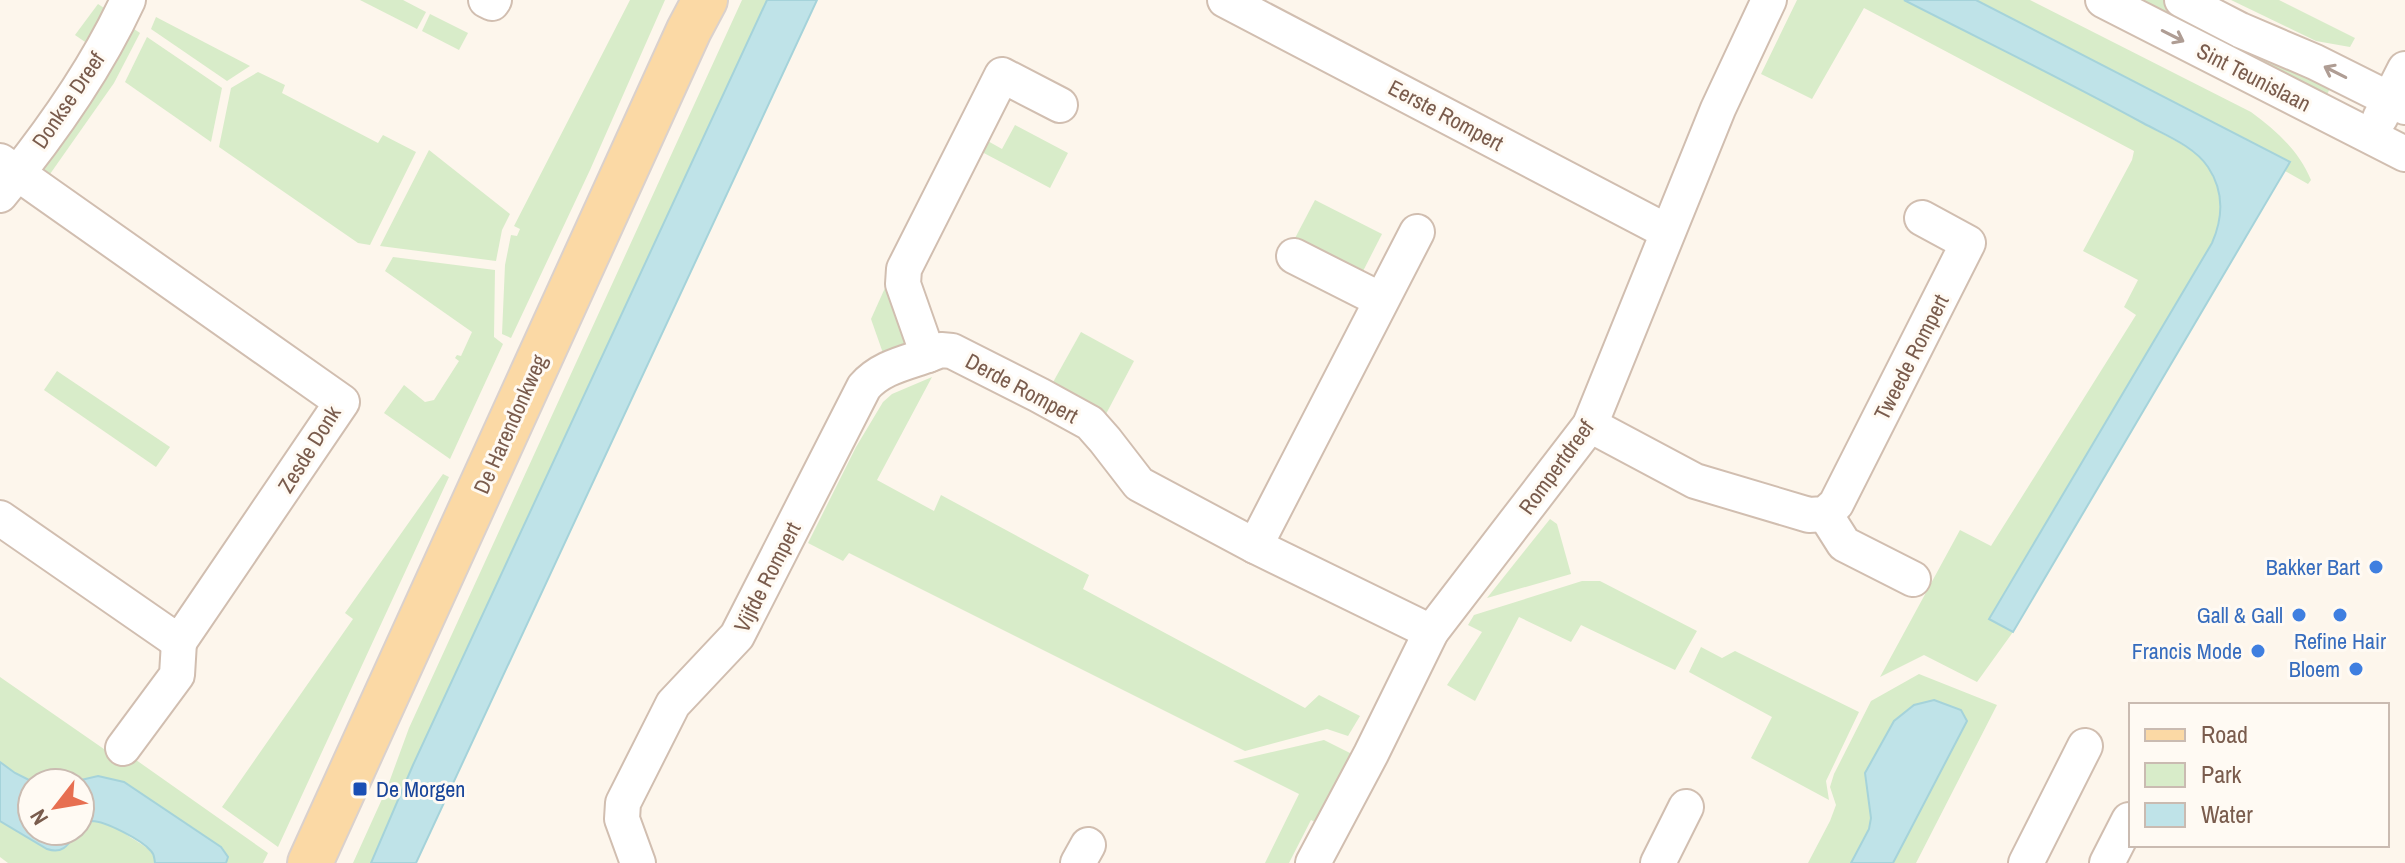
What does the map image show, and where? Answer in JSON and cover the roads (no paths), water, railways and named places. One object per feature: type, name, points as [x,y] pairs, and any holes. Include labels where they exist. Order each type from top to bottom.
[{"type":"main road","name":"De Harendonkweg","points":[[310,863],[698,10]]},
{"type":"main road","name":"De Harendonkweg","points":[[300,863],[330,817]]},
{"type":"street","name":"Donkse Dreef","points":[[6,177],[95,64],[128,0]]},
{"type":"street","points":[[486,0],[492,3],[494,0]]},
{"type":"street","name":"Eerste Rompert","points":[[1225,0],[1666,231]]},
{"type":"street","name":"Rompertdreef","points":[[1313,863],[1431,632],[1590,425],[1666,231],[1735,68],[1769,0]]},
{"type":"street","name":"Sint Teunislaan","points":[[2103,0],[2405,154]]},
{"type":"street","name":"Sint Teunislaan","points":[[2182,0],[2397,103]]},
{"type":"street","points":[[2370,136],[2397,103],[2405,69]]},
{"type":"street","points":[[928,355],[903,284],[904,269],[1002,75],[1060,105]]},
{"type":"street","name":"Zesde Donk","points":[[6,177],[342,402],[179,642]]},
{"type":"street","name":"Tweede Rompert","points":[[1825,514],[1836,504],[1968,243],[1922,218]]},
{"type":"street","points":[[1255,546],[1417,232]]},
{"type":"street","points":[[1294,256],[1381,300]]},
{"type":"street","name":"Derde Rompert","points":[[928,355],[941,350],[952,351],[1090,423],[1139,484],[1255,546],[1431,632]]},
{"type":"street","name":"Vijfde Rompert","points":[[638,863],[622,819],[623,803],[673,704],[737,636],[864,387],[885,370],[928,355]]},
{"type":"street","points":[[1590,425],[1703,484],[1809,515],[1825,514],[1844,544],[1913,579]]},
{"type":"street","points":[[0,518],[179,642],[177,675],[123,748]]},
{"type":"street","points":[[2026,863],[2085,746]]},
{"type":"street","points":[[1658,863],[1686,807]]},
{"type":"street","points":[[2107,863],[2129,820]]},
{"type":"water","points":[[767,0],[817,0],[416,863],[371,863],[413,765]]},
{"type":"water","points":[[1904,0],[1976,0],[2290,162],[2013,632],[1989,619],[2212,243],[2220,214],[2219,195],[2208,167],[2195,153],[2178,142]]},
{"type":"water","points":[[1934,700],[1961,710],[1967,721],[1893,863],[1851,863],[1869,829],[1871,818],[1865,773],[1894,721],[1914,705]]},
{"type":"water","points":[[0,762],[16,774],[16,831],[0,821]]},
{"type":"water","points":[[96,776],[124,782],[221,847],[228,857],[226,863],[155,863],[153,854],[132,837],[96,822]]},
{"type":"water","points":[[44,847],[66,847],[58,850]]},
{"type":"place","name":"Bakker Bart","points":[[2376,567]]},
{"type":"place","name":"Gall & Gall","points":[[2299,615]]},
{"type":"place","name":"Refine Hair","points":[[2340,615]]},
{"type":"place","name":"Francis Mode","points":[[2258,651]]},
{"type":"place","name":"Bloem","points":[[2356,669]]},
{"type":"place","name":"De Morgen","points":[[360,789]]}]
